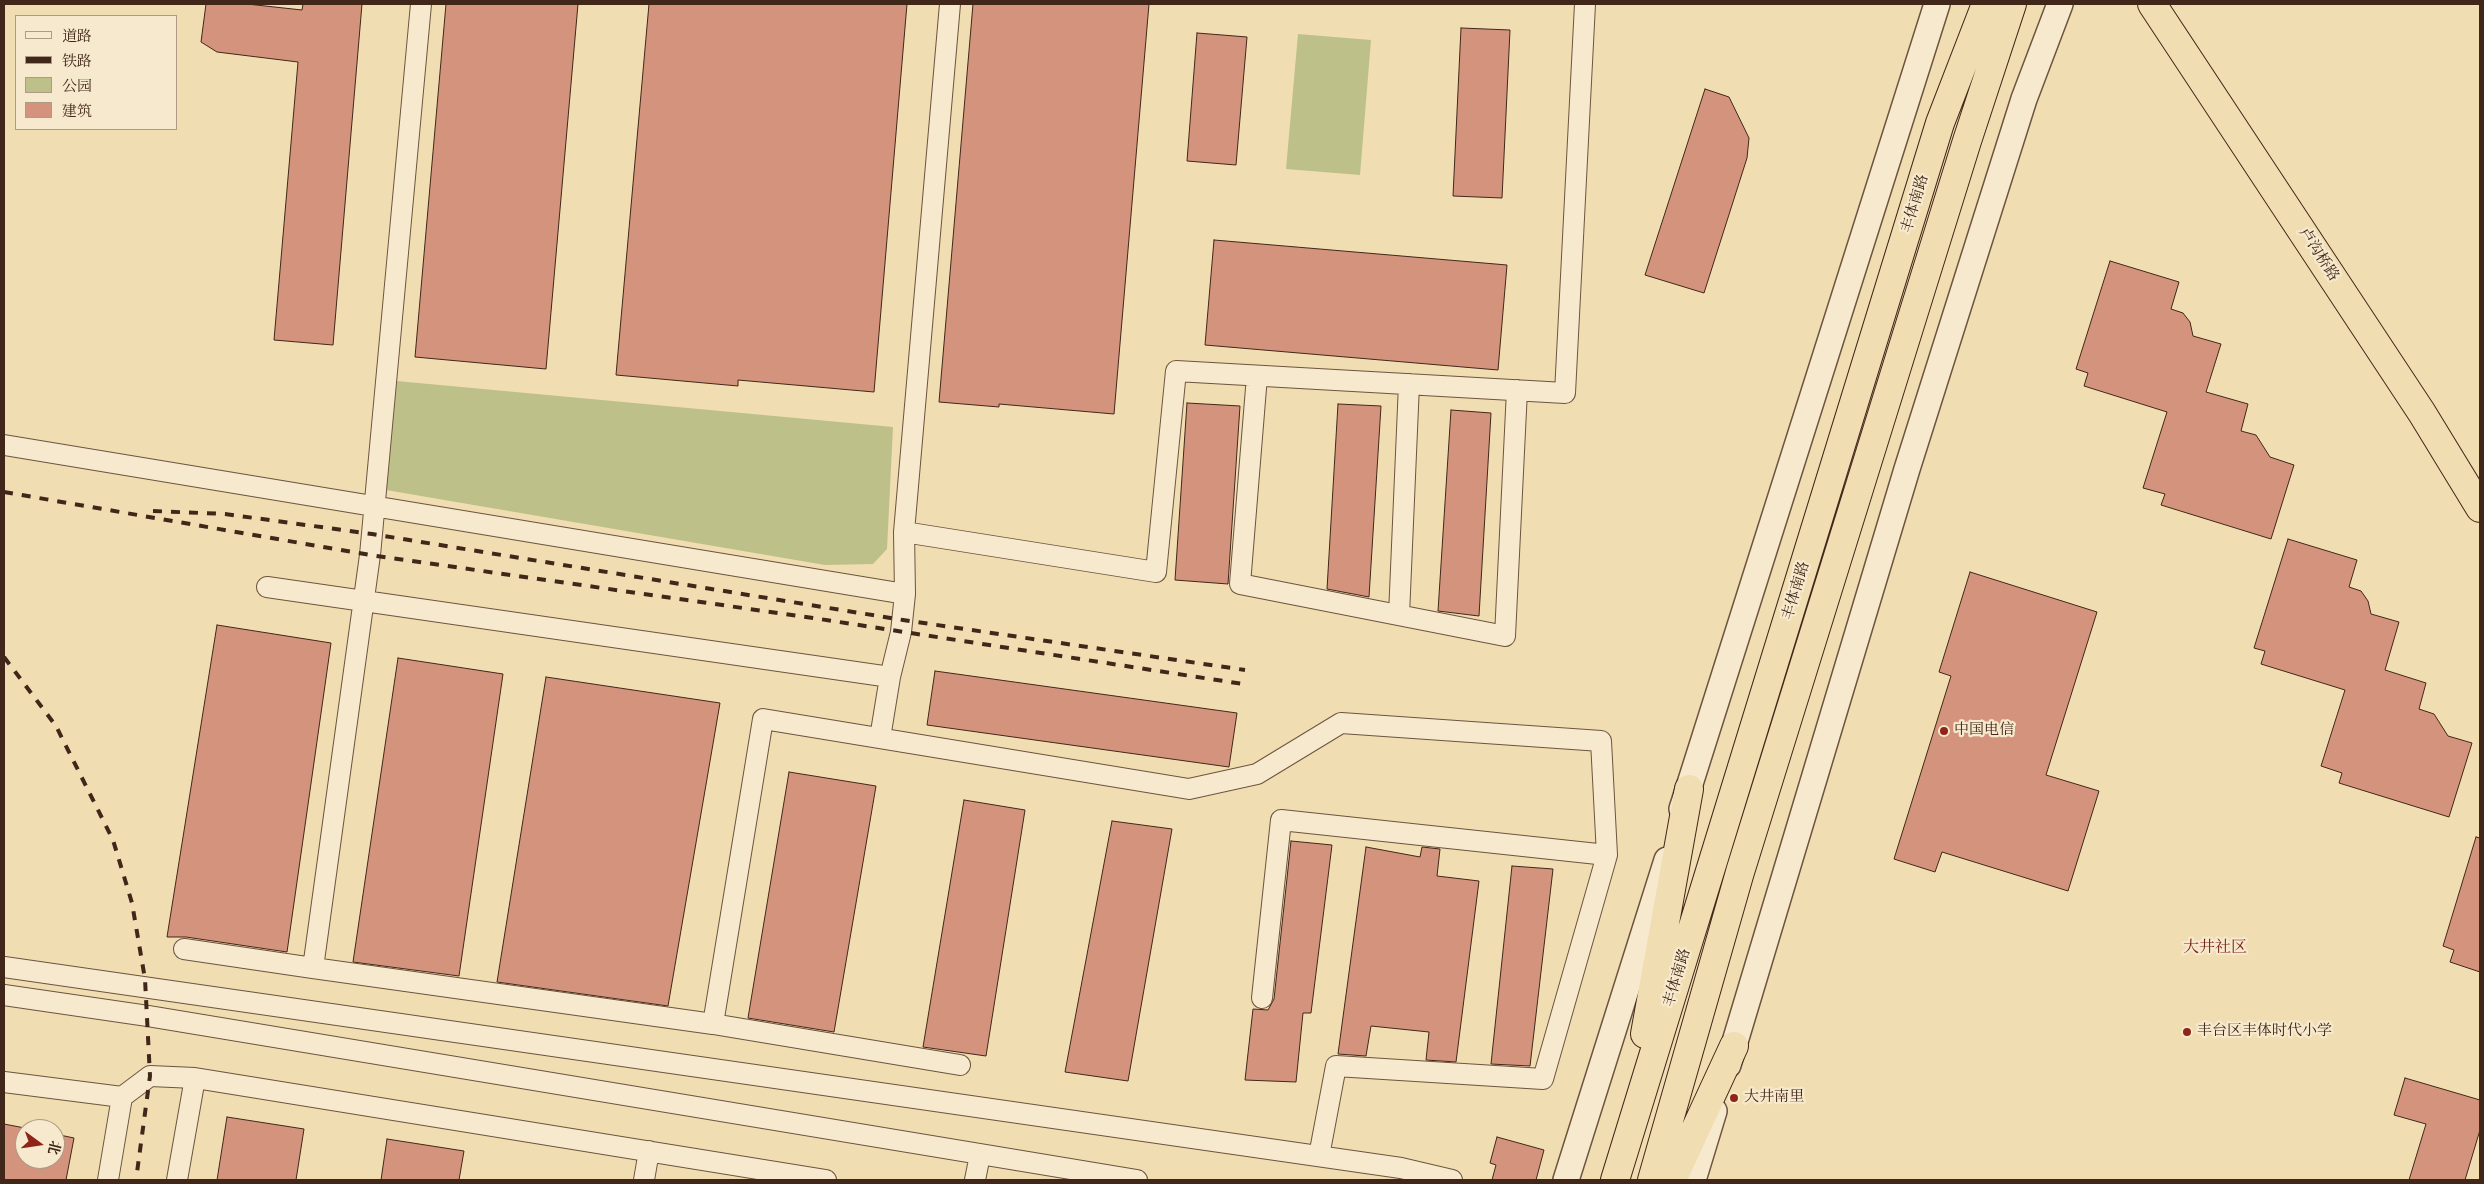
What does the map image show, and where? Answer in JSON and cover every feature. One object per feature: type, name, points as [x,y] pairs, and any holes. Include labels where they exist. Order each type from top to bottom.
[{"type":"highway","name":"丰体南路","points":[[1619,1168],[1940,123],[1986,4]]},
{"type":"highway","name":"丰体南路","points":[[1652,1180],[1740,872],[1966,141],[2012,4]]},
{"type":"highway","name":"卢沟桥路","points":[[2152,4],[2422,412],[2480,508]]},
{"type":"highway","points":[[1619,1168],[1689,789]]},
{"type":"highway","points":[[1672,1180],[1734,1046]]},
{"type":"street","points":[[313,968],[364,601],[422,4]]},
{"type":"street","points":[[880,738],[890,677],[902,632],[905,594],[904,532],[950,4]]},
{"type":"street","points":[[904,532],[1156,572],[1176,371],[1565,393],[1585,4]]},
{"type":"street","points":[[1566,1180],[1937,4]]},
{"type":"street","points":[[1693,1180],[1907,469],[2024,99],[2057,8]]},
{"type":"street","points":[[1257,376],[1240,584],[1504,636],[1518,390]]},
{"type":"street","points":[[1399,615],[1409,384]]},
{"type":"street","points":[[4,445],[905,594]]},
{"type":"street","points":[[267,587],[890,677]]},
{"type":"street","points":[[713,1024],[763,719],[1189,789],[1257,774],[1341,723],[1601,740],[1607,855],[1543,1079],[1336,1066],[1319,1156]]},
{"type":"street","points":[[1262,998],[1281,820],[1607,855]]},
{"type":"street","points":[[184,949],[713,1024],[960,1065]]},
{"type":"street","points":[[4,967],[1401,1168],[1452,1180]]},
{"type":"street","points":[[4,995],[148,1016],[1137,1180]]},
{"type":"street","points":[[108,1180],[122,1097],[150,1076],[196,1078],[826,1180]]},
{"type":"street","points":[[178,1180],[196,1078]]},
{"type":"street","points":[[4,1082],[122,1097]]},
{"type":"street","points":[[644,1180],[649,1152]]},
{"type":"street","points":[[975,1180],[980,1155]]},
{"type":"green space","points":[[1298,34],[1371,40],[1360,175],[1286,169]]},
{"type":"green space","points":[[386,380],[893,427],[887,549],[873,564],[825,565],[380,489]]},
{"type":"building","points":[[206,4],[247,4],[302,10],[303,4],[362,4],[333,345],[274,340],[298,62],[217,52],[201,42]]},
{"type":"building","points":[[446,4],[578,4],[546,369],[415,357]]},
{"type":"building","points":[[649,4],[907,4],[874,392],[738,380],[738,386],[616,375]]},
{"type":"building","points":[[973,4],[1149,4],[1114,414],[999,404],[999,407],[939,402]]},
{"type":"building","points":[[1461,28],[1510,30],[1502,198],[1453,196]]},
{"type":"building","points":[[1197,33],[1247,37],[1236,165],[1187,161]]},
{"type":"building","points":[[1705,89],[1729,97],[1749,138],[1747,158],[1704,293],[1645,275]]},
{"type":"building","points":[[1214,240],[1507,265],[1498,370],[1205,345]]},
{"type":"building","points":[[2110,261],[2179,282],[2171,309],[2183,313],[2190,322],[2193,336],[2221,344],[2206,392],[2248,404],[2241,431],[2256,435],[2270,457],[2294,465],[2271,539],[2161,505],[2165,494],[2143,488],[2167,412],[2084,386],[2088,373],[2076,369]]},
{"type":"building","points":[[1187,403],[1240,406],[1228,584],[1175,580]]},
{"type":"building","points":[[1338,404],[1381,406],[1369,597],[1327,589]]},
{"type":"building","points":[[1451,410],[1491,413],[1479,616],[1438,611]]},
{"type":"building","points":[[2288,539],[2357,560],[2349,587],[2361,591],[2368,601],[2371,614],[2399,622],[2385,670],[2426,683],[2419,709],[2434,714],[2448,736],[2472,743],[2449,817],[2339,783],[2342,773],[2321,766],[2345,690],[2261,664],[2265,651],[2254,648]]},
{"type":"building","points":[[1970,572],[2097,612],[2046,775],[2099,791],[2068,891],[1942,852],[1935,872],[1894,859],[1951,676],[1939,672]]},
{"type":"building","points":[[217,625],[331,643],[287,952],[186,937],[167,937]]},
{"type":"building","points":[[398,658],[503,674],[459,976],[353,962]]},
{"type":"building","points":[[935,671],[1237,713],[1229,767],[927,725]]},
{"type":"building","points":[[546,677],[720,703],[668,1006],[497,982]]},
{"type":"building","points":[[789,772],[876,786],[834,1032],[748,1018]]},
{"type":"building","points":[[964,800],[1025,810],[986,1056],[923,1047]]},
{"type":"building","points":[[1112,821],[1172,829],[1128,1081],[1065,1072]]},
{"type":"building","points":[[2476,837],[2480,838],[2480,972],[2450,962],[2454,950],[2443,946]]},
{"type":"building","points":[[1291,841],[1332,845],[1311,1013],[1303,1013],[1296,1082],[1245,1080],[1253,1009],[1268,1010],[1274,999]]},
{"type":"building","points":[[1366,847],[1420,857],[1422,847],[1440,849],[1437,876],[1479,881],[1456,1062],[1426,1060],[1429,1032],[1371,1026],[1366,1056],[1338,1054]]},
{"type":"building","points":[[1512,866],[1553,869],[1530,1066],[1491,1064]]},
{"type":"building","points":[[2405,1078],[2480,1100],[2480,1130],[2465,1180],[2409,1180],[2426,1124],[2394,1115]]},
{"type":"building","points":[[227,1117],[304,1129],[296,1180],[217,1180]]},
{"type":"building","points":[[4,1124],[15,1126],[15,1169],[65,1169],[65,1136],[74,1138],[66,1180],[4,1180]]},
{"type":"building","points":[[1497,1137],[1544,1150],[1536,1180],[1492,1180],[1496,1165],[1490,1163]]},
{"type":"building","points":[[387,1139],[464,1151],[459,1180],[381,1180]]},
{"type":"railway","points":[[4,492],[370,555],[813,618],[1243,684]]},
{"type":"railway","points":[[153,511],[225,514],[372,534],[903,620],[1245,670]]},
{"type":"railway","points":[[4,657],[56,726],[113,840],[132,903],[145,979],[150,1076],[136,1180]]},
{"type":"place","name":"中国电信","points":[[1944,731]]},
{"type":"place","name":"丰台区丰体时代小学","points":[[2187,1032]]},
{"type":"place","name":"大井南里","points":[[1734,1098]]},
{"type":"district","name":"大井社区","points":[[2215,949]]}]
